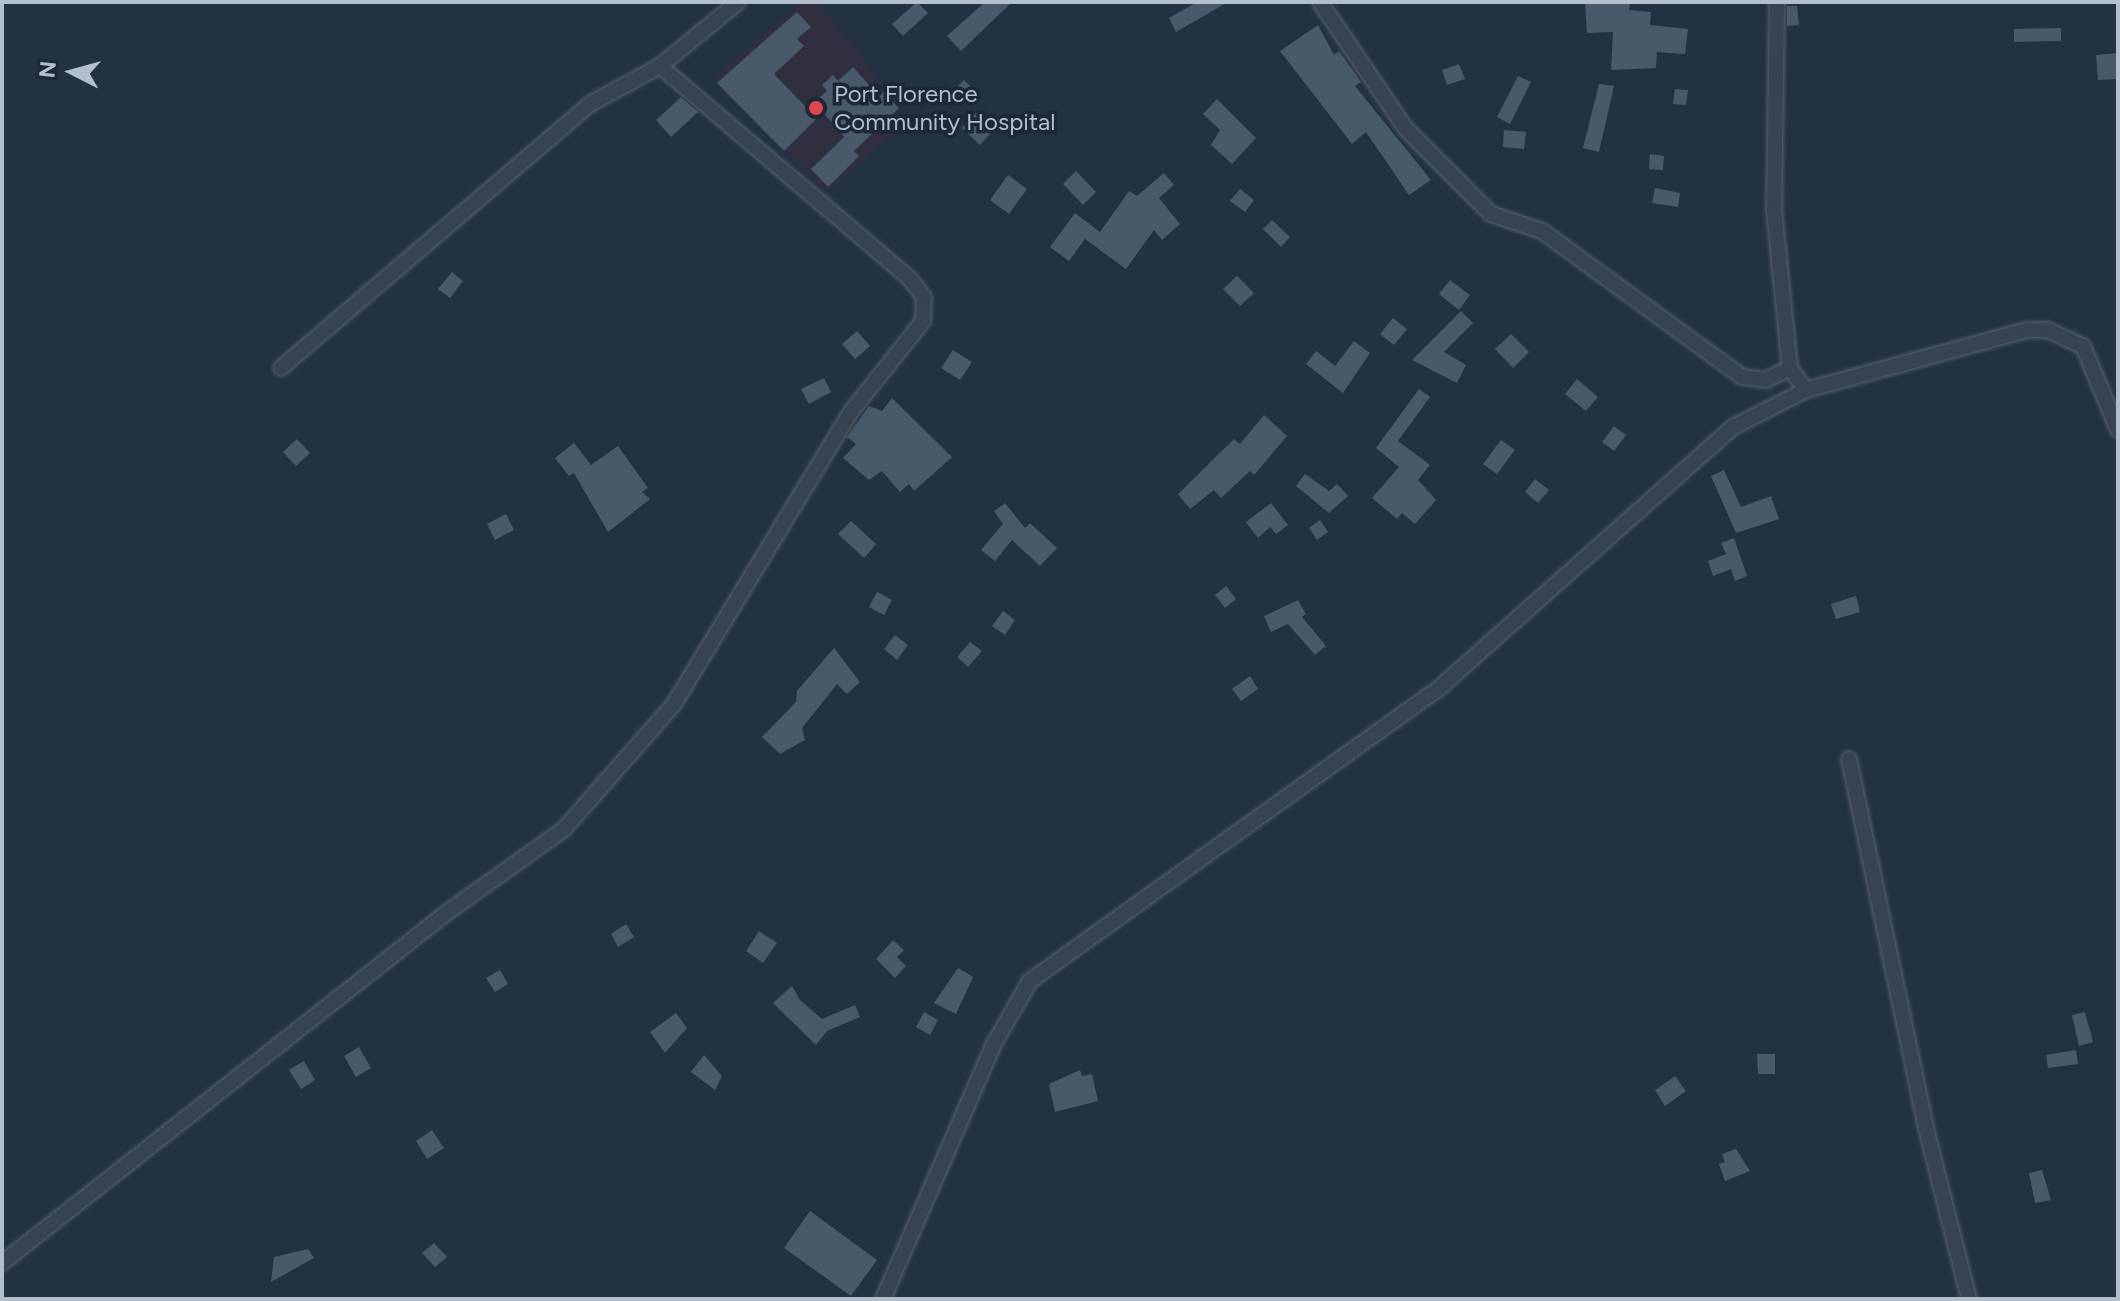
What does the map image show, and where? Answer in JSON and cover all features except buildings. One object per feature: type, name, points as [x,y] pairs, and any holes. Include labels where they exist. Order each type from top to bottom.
[{"type":"street","points":[[281,368],[590,104],[660,66],[738,2]]},
{"type":"street","points":[[1320,2],[1406,129],[1491,214],[1542,231],[1742,377],[1766,380],[1790,368]]},
{"type":"street","points":[[1777,2],[1774,209],[1790,368],[1806,390]]},
{"type":"street","points":[[2,1263],[346,990],[564,829],[592,801],[674,704],[850,413],[923,321],[924,297],[909,278],[660,66]]},
{"type":"street","points":[[883,1299],[994,1044],[1030,981],[1438,689],[1733,427],[1806,390],[2027,330],[2048,330],[2083,346],[2118,430]]},
{"type":"street","points":[[1849,759],[1926,1128],[1969,1299]]},
{"type":"shaded area","name":"Port Florence Community Hospital","points":[[803,2],[817,2],[868,63],[900,127],[827,191],[721,90],[715,76]]},
{"type":"place","name":"Port Florence Community Hospital","points":[[816,108]]}]
